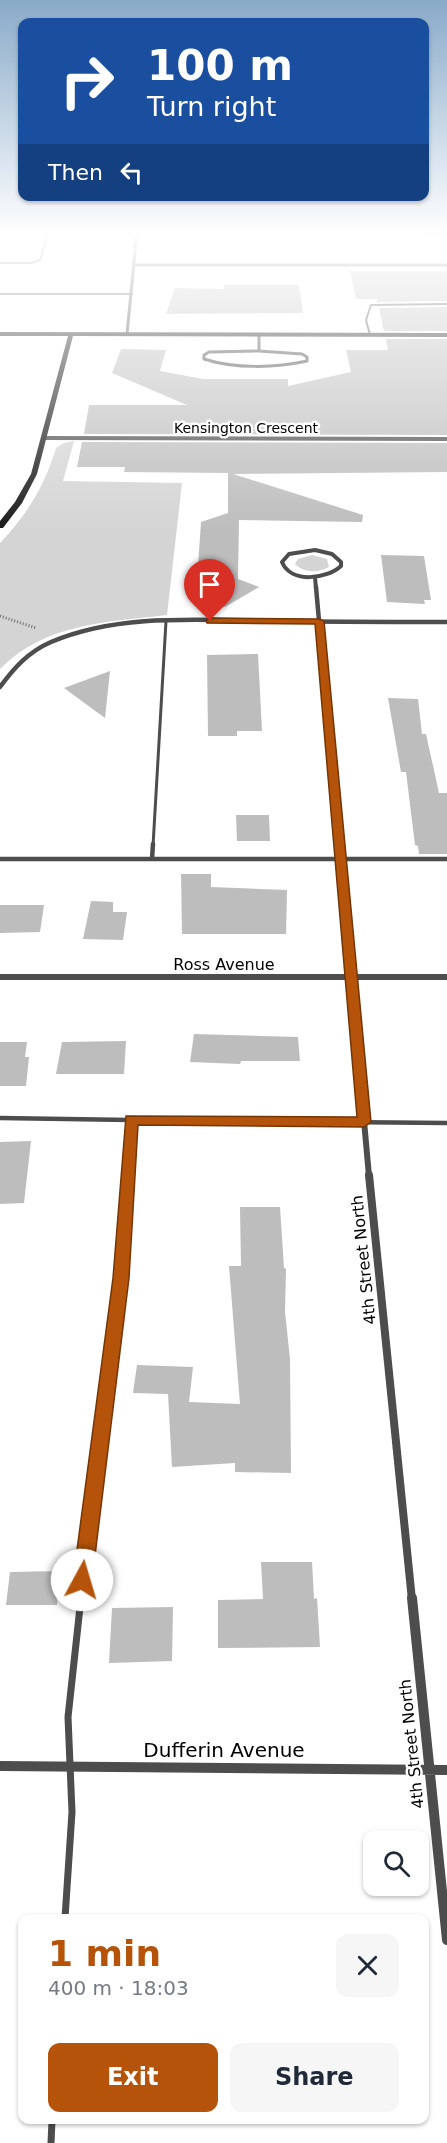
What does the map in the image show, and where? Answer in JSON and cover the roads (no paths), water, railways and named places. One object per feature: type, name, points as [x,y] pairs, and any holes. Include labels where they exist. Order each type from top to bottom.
[{"type":"street","points":[[0,334],[447,335]]},
{"type":"street","points":[[0,526],[28,488],[45,438],[71,334]]},
{"type":"street","points":[[259,334],[260,351]]},
{"type":"street","points":[[260,351],[302,354],[307,357],[307,361],[299,364],[233,364],[212,363],[204,359],[209,352],[260,351]]},
{"type":"street","name":"Kensington Crescent","points":[[45,438],[447,439]]},
{"type":"street","points":[[315,550],[332,554],[341,562],[338,570],[315,577],[288,571],[282,562],[284,558],[297,552],[315,550]]},
{"type":"street","name":"4th Street North","points":[[315,577],[364,1122],[447,1940]]},
{"type":"street","points":[[0,687],[16,665],[37,650],[90,629],[117,624],[166,621],[447,622]]},
{"type":"street","name":"Ross Avenue","points":[[0,977],[447,977]]},
{"type":"street","name":"Dufferin Avenue","points":[[0,1766],[447,1770]]},
{"type":"lane","points":[[152,859],[166,621]]},
{"type":"lane","points":[[0,859],[447,859]]},
{"type":"lane","points":[[0,1118],[447,1122]]},
{"type":"lane","points":[[65,1914],[72,1812],[68,1717],[85,1557],[121,1278],[131,1120]]},
{"type":"lane","points":[[51,2143],[52,2124]]}]
